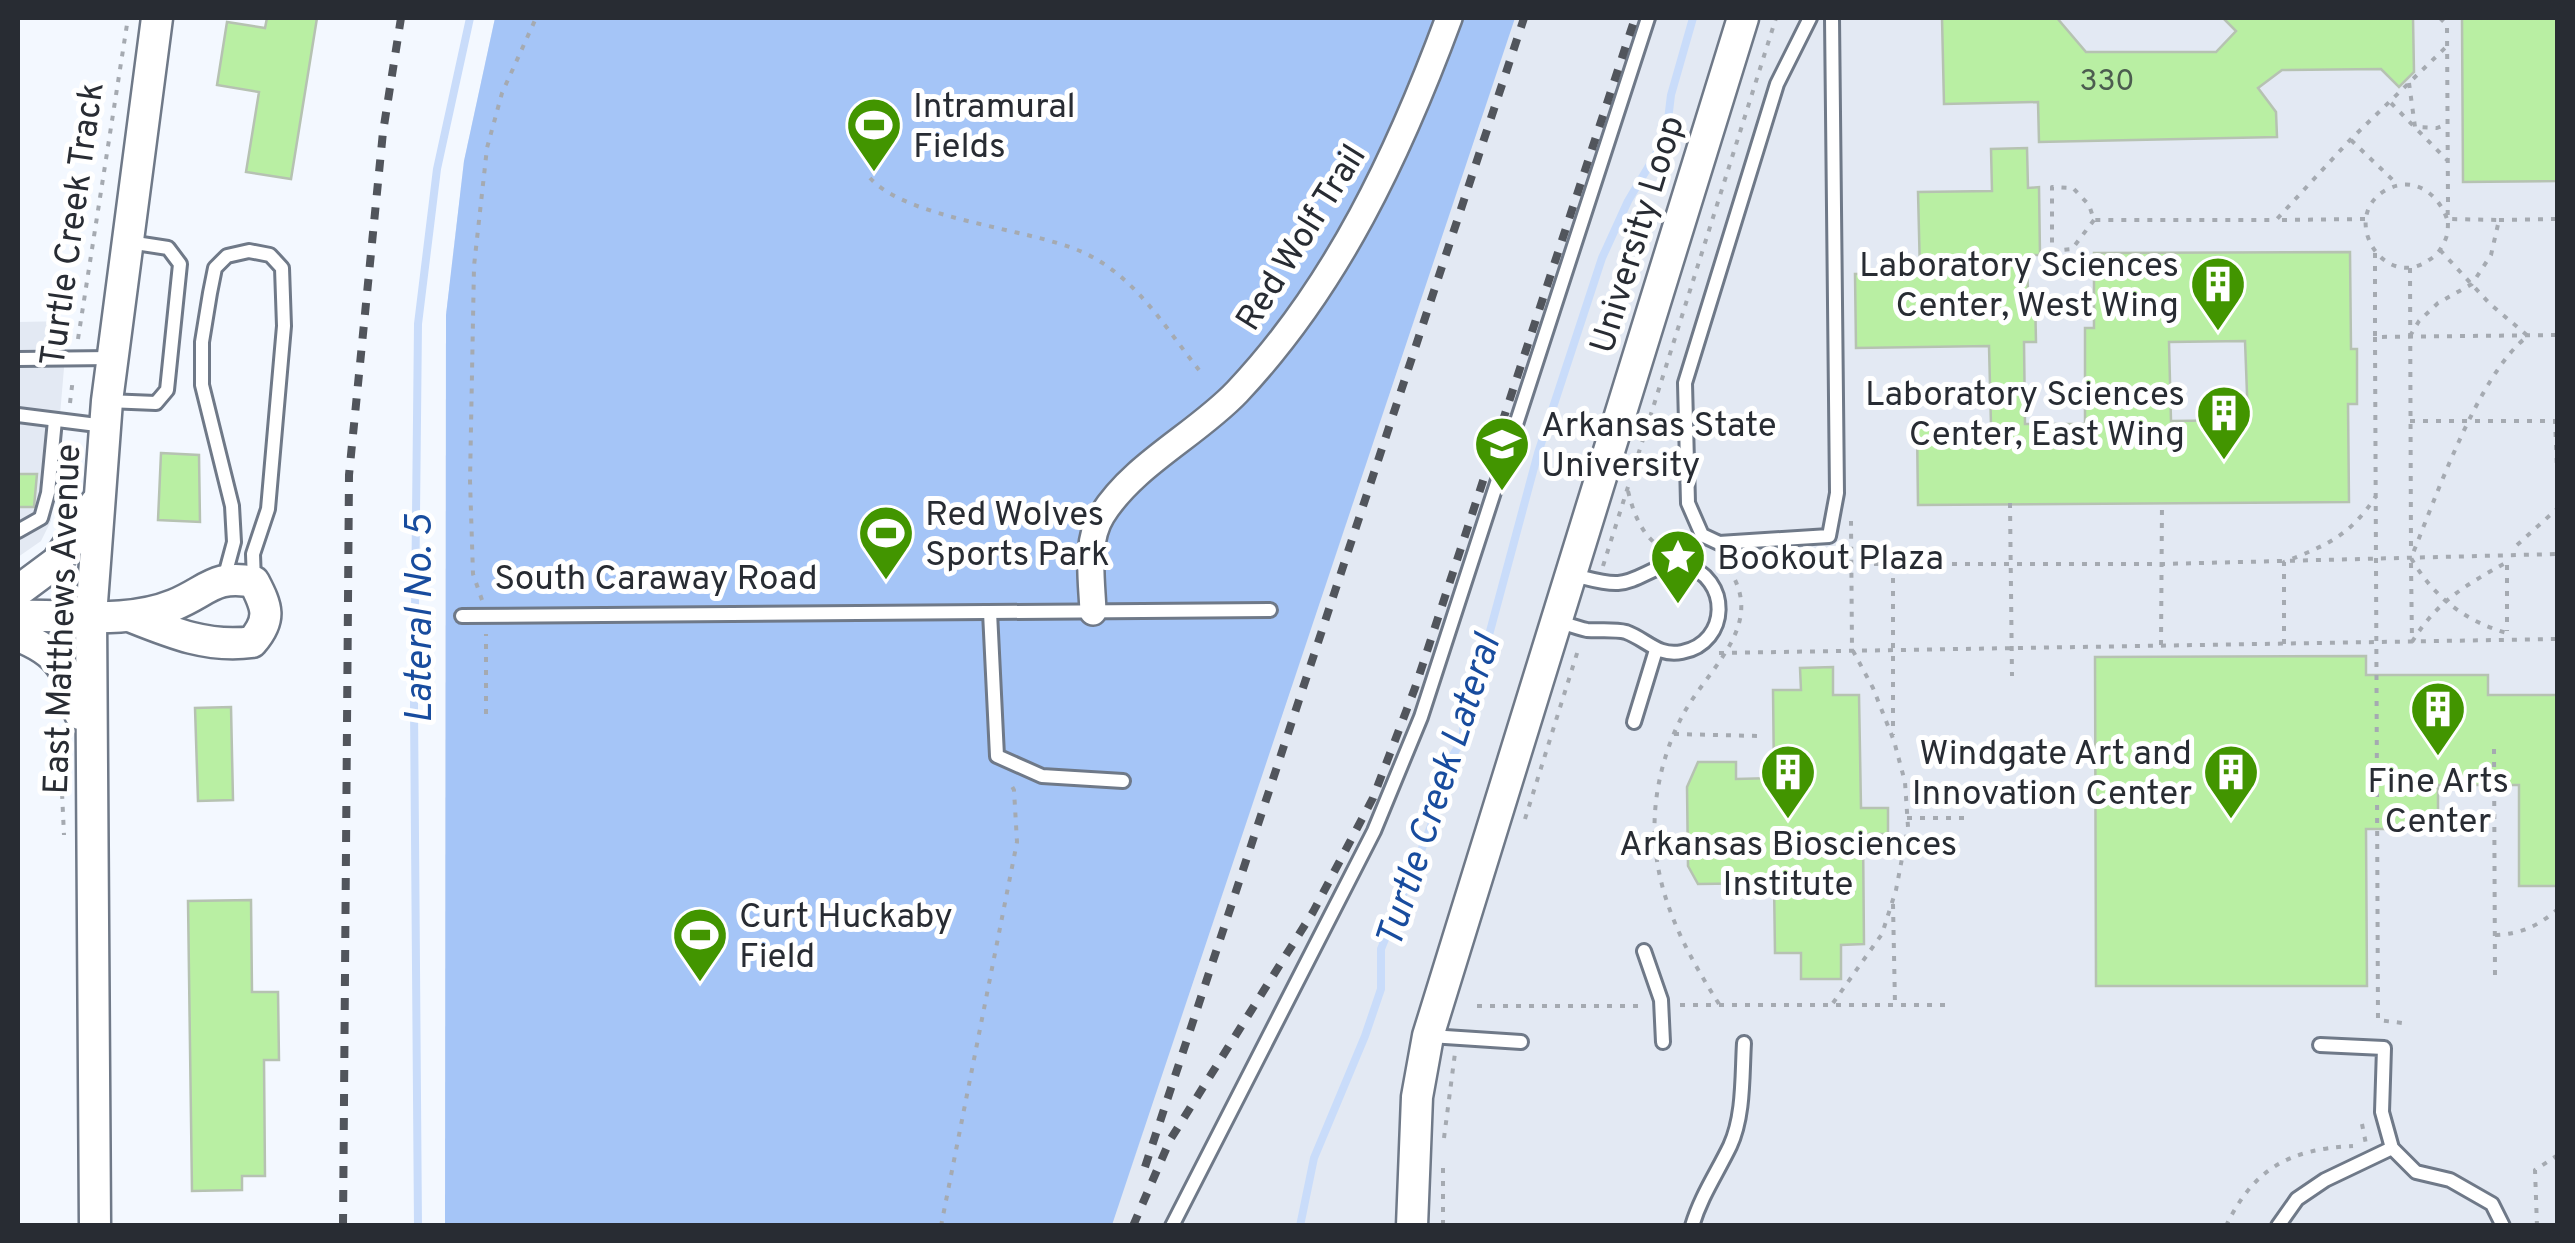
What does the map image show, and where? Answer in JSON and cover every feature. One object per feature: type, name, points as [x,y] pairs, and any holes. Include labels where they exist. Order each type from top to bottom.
[{"type":"street","name":"East Matthews Avenue","points":[[95,1226],[91,616],[112,358],[157,18]]},
{"type":"street","name":"Red Wolf Trail","points":[[1093,612],[1092,537],[1100,517],[1131,481],[1234,394],[1309,304],[1390,165],[1448,18]]},
{"type":"street","name":"University Loop","points":[[1412,1226],[1417,1097],[1428,1036],[1743,18]]},
{"type":"street","points":[[18,592],[56,562],[85,522],[99,486]]},
{"type":"street","points":[[18,616],[132,617],[213,644],[252,642],[264,629],[266,606],[239,580],[132,617]]},
{"type":"street","points":[[18,636],[46,646],[70,677],[92,760]]},
{"type":"lane","points":[[1172,1226],[1374,831],[1421,718],[1648,18]]},
{"type":"lane","points":[[1810,18],[1777,84],[1685,383],[1688,503],[1702,535],[1719,543],[1829,536],[1837,493],[1834,19]]},
{"type":"lane","points":[[18,416],[62,421],[156,403],[167,390],[180,264],[168,248],[128,242]]},
{"type":"lane","points":[[249,251],[270,255],[282,268],[284,326],[268,509],[253,554],[239,580],[232,506],[202,385],[202,342],[215,268],[227,256],[249,251]]},
{"type":"lane","points":[[18,359],[112,358]]},
{"type":"lane","points":[[18,531],[41,518],[62,421]]},
{"type":"lane","points":[[1555,620],[1584,630],[1626,632],[1656,650],[1682,652],[1705,642],[1718,627],[1720,608],[1716,592],[1704,575],[1683,564],[1620,584],[1570,574]]},
{"type":"lane","name":"South Caraway Road","points":[[462,616],[1270,610]]},
{"type":"lane","points":[[990,612],[997,756],[1042,776],[1123,781]]},
{"type":"lane","points":[[1634,722],[1656,650]]},
{"type":"lane","points":[[1644,951],[1661,1000],[1663,1042]]},
{"type":"lane","points":[[1428,1036],[1521,1042]]},
{"type":"lane","points":[[1692,1226],[1710,1179],[1731,1143],[1741,1100],[1744,1043]]},
{"type":"lane","points":[[2320,1044],[2384,1048],[2382,1112],[2392,1148],[2416,1172],[2450,1180],[2492,1204],[2503,1226]]},
{"type":"lane","points":[[2278,1226],[2297,1198],[2392,1148]]},
{"type":"path","name":"Turtle Creek Track","points":[[62,421],[76,358],[128,18]]},
{"type":"path","points":[[486,714],[487,616],[473,574],[470,481],[474,266],[487,148],[502,93],[536,18]]},
{"type":"path","points":[[2374,253],[2384,262],[2410,268],[2424,264],[2440,250],[2447,233],[2446,26],[2440,18]]},
{"type":"path","points":[[2276,220],[2446,46]]},
{"type":"path","points":[[2409,83],[2415,127]]},
{"type":"path","points":[[2390,102],[2448,160]]},
{"type":"path","points":[[2415,127],[2437,128],[2447,124]]},
{"type":"path","points":[[2350,140],[2398,185]]},
{"type":"path","points":[[870,178],[897,200],[1080,251],[1126,278],[1199,370]]},
{"type":"path","points":[[2402,1024],[2378,1020],[2374,253],[2365,231],[2376,197],[2398,185],[2424,188],[2435,196],[2447,219]]},
{"type":"path","points":[[2052,187],[2073,188],[2088,205],[2094,220],[2072,249],[2052,252],[2052,187]]},
{"type":"path","points":[[2094,220],[2366,219]]},
{"type":"path","points":[[2447,219],[2558,219]]},
{"type":"path","points":[[2410,336],[2438,303],[2472,284],[2491,256],[2499,220]]},
{"type":"path","points":[[2440,250],[2490,304],[2528,336]]},
{"type":"path","points":[[2410,268],[2412,642]]},
{"type":"path","points":[[2411,558],[2468,422],[2512,347],[2528,336]]},
{"type":"path","points":[[2375,337],[2558,336]]},
{"type":"path","points":[[2410,421],[2555,421],[2558,492]]},
{"type":"path","points":[[1628,491],[1638,522],[1649,538],[1665,550]]},
{"type":"path","points":[[2284,562],[2338,540],[2360,521],[2376,496]]},
{"type":"path","points":[[2010,503],[2012,676]]},
{"type":"path","points":[[2160,647],[2162,505]]},
{"type":"path","points":[[2517,545],[2558,508]]},
{"type":"path","points":[[1833,1003],[1882,934],[1893,900],[1907,818],[1904,782],[1894,741],[1852,649],[1851,513]]},
{"type":"path","points":[[1712,554],[1736,581],[1743,614],[1726,650],[1684,712],[1674,734],[1666,753],[1655,812],[1665,902],[1688,955],[1719,1004]]},
{"type":"path","points":[[1719,572],[1708,562],[1726,566],[2162,564],[2558,554]]},
{"type":"path","points":[[2506,555],[2507,640]]},
{"type":"path","points":[[2411,558],[2445,601],[2486,627],[2507,633]]},
{"type":"path","points":[[2284,562],[2284,644]]},
{"type":"path","points":[[2412,642],[2424,622],[2457,590],[2506,562]]},
{"type":"path","points":[[1893,565],[1894,741]]},
{"type":"path","points":[[1721,642],[1709,656],[1726,650],[2558,639]]},
{"type":"path","points":[[1578,652],[1592,645]]},
{"type":"path","points":[[1674,734],[1758,736]]},
{"type":"path","points":[[2494,749],[2495,976]]},
{"type":"path","points":[[941,1226],[1017,842],[1014,790],[997,756]]},
{"type":"path","points":[[1907,818],[1970,818]]},
{"type":"path","points":[[1893,900],[1895,1004]]},
{"type":"path","points":[[2495,934],[2513,934],[2538,926],[2558,909]]},
{"type":"path","points":[[1676,1006],[1947,1005]]},
{"type":"path","points":[[1477,1006],[1645,1006]]},
{"type":"path","points":[[2226,1226],[2266,1169],[2317,1148],[2366,1145],[2362,1124]]},
{"type":"path","points":[[2537,1226],[2535,1170],[2558,1155]]},
{"type":"shaded area","name":"Arkansas State University","points":[[495,18],[2557,18],[2557,1225],[445,1226],[446,315],[464,161]]},
{"type":"shaded area","name":"Red Wolves Sports Park","points":[[495,18],[1515,18],[1112,1225],[445,1226],[446,315],[464,161]]},
{"type":"shaded area","points":[[68,321],[51,521],[41,541],[18,557],[18,322]]},
{"type":"building","points":[[267,18],[317,18],[291,179],[246,172],[259,92],[217,85],[227,22],[265,28]]},
{"type":"building","points":[[1942,18],[2057,18],[2086,52],[2216,52],[2236,31],[2223,18],[2413,18],[2414,72],[2399,87],[2381,69],[2282,70],[2258,88],[2276,112],[2277,137],[2039,142],[2038,102],[1944,104]]},
{"type":"building","points":[[2462,18],[2558,18],[2558,181],[2463,182]]},
{"type":"building","points":[[2027,148],[2028,188],[2039,187],[2040,255],[2027,255],[2028,296],[2035,296],[2036,342],[2024,342],[2025,424],[2085,424],[2085,328],[2094,328],[2094,253],[2350,252],[2351,349],[2357,349],[2357,404],[2348,404],[2349,502],[1918,505],[1917,426],[1991,425],[1989,346],[1856,348],[1855,274],[1920,273],[1918,192],[1992,191],[1991,149]],"holes":[[[2245,341],[2248,420],[2171,421],[2169,342]]]},
{"type":"building","points":[[161,453],[199,455],[200,522],[158,520]]},
{"type":"building","points":[[18,474],[37,474],[34,507],[18,507]]},
{"type":"building","name":"Windgate Art and Innovation Center","points":[[2366,656],[2366,675],[2488,675],[2488,695],[2558,695],[2558,886],[2519,886],[2519,785],[2438,785],[2438,829],[2366,829],[2367,986],[2096,986],[2095,657]]},
{"type":"building","name":"Arkansas Biosciences Institute","points":[[1833,667],[1833,695],[1859,695],[1861,808],[1888,808],[1888,834],[1863,834],[1864,944],[1841,945],[1841,979],[1801,979],[1801,953],[1775,953],[1774,883],[1698,884],[1688,866],[1687,787],[1698,762],[1736,762],[1736,779],[1774,778],[1773,690],[1801,690],[1800,668]]},
{"type":"building","points":[[231,707],[233,800],[198,801],[195,708]]},
{"type":"building","points":[[251,900],[252,992],[278,992],[279,1060],[264,1060],[265,1176],[242,1176],[242,1190],[192,1191],[188,901]]},
{"type":"waterway","name":"Lateral No. 5","points":[[418,1226],[414,707],[418,324],[437,169],[470,18]]},
{"type":"waterway","name":"Turtle Creek Lateral","points":[[1300,1226],[1314,1158],[1381,989],[1381,949],[1431,826],[1441,776],[1463,738],[1463,703],[1489,659],[1489,635],[1538,453],[1602,258],[1667,128],[1671,95],[1693,18]]},
{"type":"railway","points":[[343,1226],[349,475],[383,132],[401,18]]},
{"type":"railway","points":[[1145,1167],[1524,18]]},
{"type":"railway","points":[[1133,1226],[1170,1140],[1313,912],[1373,798],[1415,688],[1635,18]]},
{"type":"place","name":"Intramural Fields","points":[[874,174]]},
{"type":"place","name":"Laboratory Sciences Center, West Wing","points":[[2218,333]]},
{"type":"place","name":"Laboratory Sciences Center, East Wing","points":[[2224,462]]},
{"type":"place","name":"Arkansas State University","points":[[1502,493]]},
{"type":"place","name":"Red Wolves Sports Park","points":[[886,582]]},
{"type":"place","name":"Bookout Plaza","points":[[1678,606]]},
{"type":"place","name":"Fine Arts Center","points":[[2438,758]]},
{"type":"place","name":"Arkansas Biosciences Institute","points":[[1788,821]]},
{"type":"place","name":"Windgate Art and Innovation Center","points":[[2231,821]]},
{"type":"place","name":"Curt Huckaby Field","points":[[700,984]]}]
